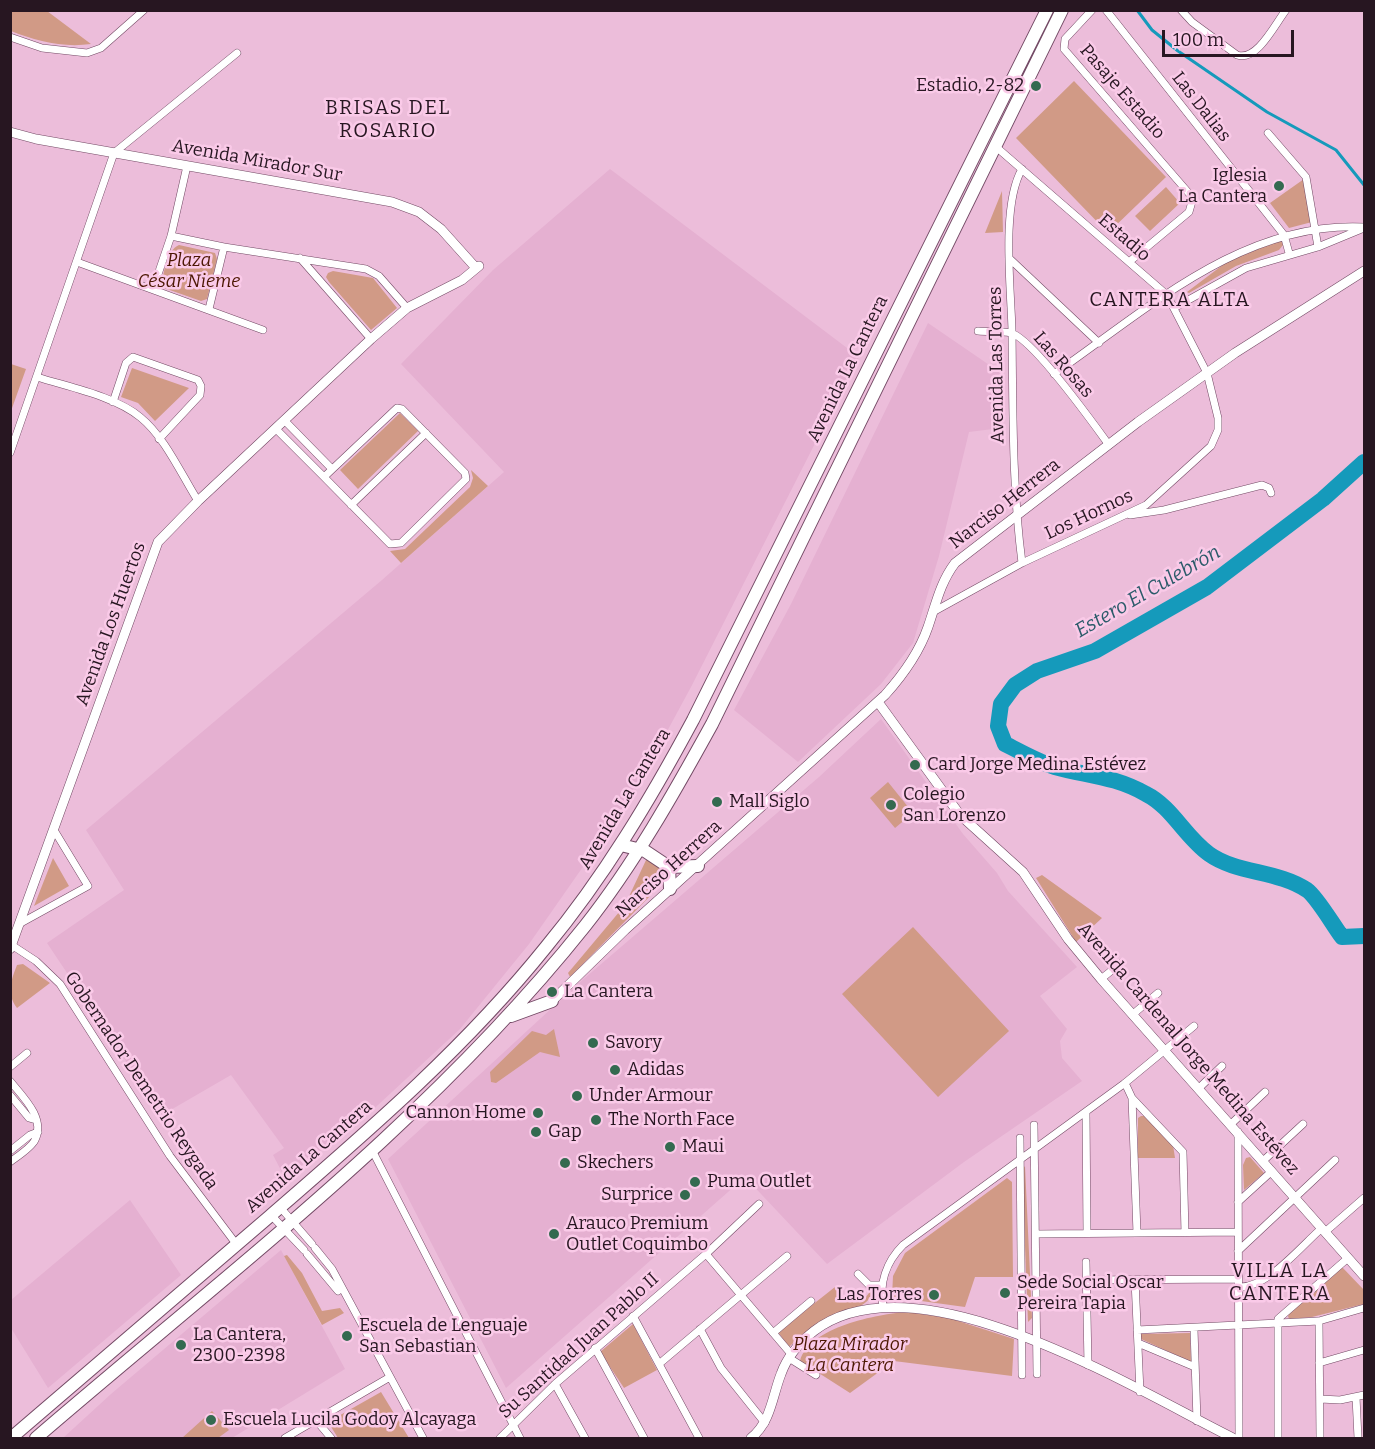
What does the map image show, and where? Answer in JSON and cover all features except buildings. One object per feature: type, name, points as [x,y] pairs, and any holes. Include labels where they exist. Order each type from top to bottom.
[{"type":"highway","name":"Avenida La Cantera","points":[[11,1438],[276,1211],[433,1070],[521,978],[576,910],[621,845],[670,763],[716,677],[1047,10]]},
{"type":"highway","name":"Avenida La Cantera","points":[[36,1438],[287,1224],[444,1084],[507,1018],[586,924],[639,849],[712,724],[1062,10]]},
{"type":"highway","points":[[621,845],[639,849],[669,867],[698,866]]},
{"type":"highway","points":[[669,867],[670,889]]},
{"type":"highway","points":[[521,978],[529,993],[542,1001],[552,1001]]},
{"type":"highway","points":[[507,1018],[552,1001]]},
{"type":"street","points":[[10,38],[42,48],[87,53],[100,48],[144,10]]},
{"type":"street","name":"Pasaje Estadio","points":[[1092,10],[1065,39],[1064,48],[1190,192],[1193,201],[1189,212],[1130,262]]},
{"type":"street","name":"Las Dalias","points":[[1106,10],[1284,235],[1289,253]]},
{"type":"street","points":[[1181,10],[1192,22],[1237,55],[1245,57],[1253,53],[1286,10]]},
{"type":"street","points":[[10,453],[13,438],[37,377],[114,153],[237,53]]},
{"type":"street","name":"Avenida Mirador Sur","points":[[10,132],[36,140],[392,202],[419,212],[441,229],[477,267]]},
{"type":"street","points":[[1268,133],[1306,177],[1318,247]]},
{"type":"street","name":"Estadio","points":[[995,146],[1167,295],[1207,373]]},
{"type":"street","points":[[153,289],[171,236],[187,166]]},
{"type":"street","name":"Avenida Las Torres","points":[[1022,169],[1012,195],[1011,260],[1011,429],[1016,516],[1022,563]]},
{"type":"street","points":[[1054,374],[1167,295],[1222,260],[1284,235],[1315,229],[1365,227]]},
{"type":"street","points":[[1174,308],[1229,276],[1289,253],[1318,247],[1365,227]]},
{"type":"street","points":[[171,236],[375,273],[407,308]]},
{"type":"street","points":[[209,309],[224,247]]},
{"type":"street","points":[[300,258],[371,339]]},
{"type":"street","points":[[1011,260],[1099,343]]},
{"type":"street","points":[[77,262],[263,330]]},
{"type":"street","points":[[318,279],[321,268],[329,263]]},
{"type":"street","name":"Avenida Los Huertos","points":[[11,946],[155,548],[162,537],[371,339],[407,308],[462,280],[477,267]]},
{"type":"street","name":"Narciso Herrera","points":[[552,1001],[670,889],[878,702],[914,657],[942,584],[956,563],[1207,373],[1365,271]]},
{"type":"street","name":"Las Rosas","points":[[978,331],[1012,333],[1022,339],[1054,374],[1109,445]]},
{"type":"street","points":[[113,402],[126,363],[133,357],[196,378],[201,386],[200,395],[159,439]]},
{"type":"street","name":"Los Hornos","points":[[932,613],[1022,563],[1128,516],[1146,505],[1214,441],[1218,418],[1207,373]]},
{"type":"street","points":[[37,377],[113,402],[140,417],[159,439],[198,501]]},
{"type":"street","points":[[276,429],[390,544],[398,545],[465,482],[465,473],[402,409],[397,408],[324,477]]},
{"type":"street","points":[[285,421],[332,469]]},
{"type":"street","points":[[351,505],[426,433]]},
{"type":"street","points":[[1128,516],[1164,510],[1262,485],[1269,488],[1271,493]]},
{"type":"street","name":"Avenida Cardenal Jorge Medina Estévez","points":[[878,702],[960,815],[1023,873],[1068,939],[1101,979],[1348,1258],[1363,1270]]},
{"type":"street","points":[[19,924],[88,886],[54,830]]},
{"type":"street","name":"Gobernador Demetrio Reygada","points":[[11,946],[36,961],[60,984],[170,1156],[237,1245]]},
{"type":"street","points":[[1101,979],[1121,963]]},
{"type":"street","points":[[1132,1015],[1158,993]]},
{"type":"street","points":[[883,1307],[882,1285],[887,1267],[903,1245],[1125,1083],[1194,1026]]},
{"type":"street","points":[[10,1067],[27,1053]]},
{"type":"street","points":[[1199,1088],[1222,1066]]},
{"type":"street","points":[[10,1081],[35,1114],[38,1132],[35,1141],[10,1162]]},
{"type":"street","points":[[1125,1083],[1132,1098],[1183,1152],[1185,1233]]},
{"type":"street","points":[[1230,1124],[1265,1092]]},
{"type":"street","points":[[10,1095],[29,1118],[36,1120]]},
{"type":"street","points":[[1132,1098],[1137,1233]]},
{"type":"street","points":[[1086,1112],[1087,1233]]},
{"type":"street","points":[[1034,1125],[1037,1374]]},
{"type":"street","points":[[1263,1161],[1303,1125]]},
{"type":"street","points":[[10,1151],[30,1135],[38,1132]]},
{"type":"street","points":[[1238,1132],[1239,1438]]},
{"type":"street","points":[[1020,1137],[1022,1374]]},
{"type":"street","points":[[372,1150],[520,1438]]},
{"type":"street","points":[[1238,1251],[1335,1160]]},
{"type":"street","points":[[1238,1202],[1272,1171]]},
{"type":"street","points":[[1086,1280],[1238,1283],[1248,1287],[1262,1282],[1365,1198]]},
{"type":"street","name":"Su Santidad Juan Pablo II","points":[[500,1438],[555,1384],[706,1254],[759,1204]]},
{"type":"street","points":[[276,1211],[346,1300]]},
{"type":"street","points":[[276,1211],[287,1224],[313,1246],[332,1269],[346,1300],[423,1438]]},
{"type":"street","points":[[1036,1234],[1238,1232]]},
{"type":"street","points":[[706,1254],[790,1356],[816,1375]]},
{"type":"street","points":[[659,1364],[787,1256]]},
{"type":"street","points":[[1278,1438],[1276,1324],[1278,1319],[1348,1258]]},
{"type":"street","points":[[1086,1262],[1088,1365]]},
{"type":"street","points":[[858,1274],[869,1285],[882,1285]]},
{"type":"street","points":[[1135,1280],[1140,1392]]},
{"type":"street","points":[[773,1333],[811,1301]]},
{"type":"street","points":[[751,1438],[765,1423],[781,1374],[790,1356],[820,1327],[848,1315],[883,1307],[951,1314],[1021,1334],[1233,1438]]},
{"type":"street","points":[[1137,1330],[1194,1329],[1319,1321],[1365,1308]]},
{"type":"street","points":[[633,1316],[699,1438]]},
{"type":"street","points":[[1319,1321],[1320,1438]]},
{"type":"street","points":[[700,1329],[721,1368],[765,1423]]},
{"type":"street","points":[[1194,1329],[1197,1421]]},
{"type":"street","points":[[1138,1343],[1195,1367]]},
{"type":"street","points":[[595,1348],[644,1438]]},
{"type":"street","points":[[1319,1363],[1365,1350]]},
{"type":"street","points":[[285,1438],[390,1377]]},
{"type":"street","points":[[555,1384],[585,1438]]},
{"type":"street","points":[[1320,1399],[1365,1395]]},
{"type":"street","points":[[1356,1397],[1360,1435]]},
{"type":"street","points":[[316,1420],[331,1438]]},
{"type":"shaded area","points":[[610,169],[859,357],[691,687],[631,798],[529,944],[460,1029],[365,1117],[285,1178],[273,1155],[284,1148],[231,1075],[162,1115],[47,943],[124,890],[86,830],[382,580],[504,472],[401,364],[493,270]]},
{"type":"shaded area","points":[[928,323],[1001,373],[1001,428],[969,432],[939,556],[913,643],[881,684],[798,762],[734,710],[791,604]]},
{"type":"shaded area","points":[[881,719],[963,834],[997,873],[1008,891],[1077,967],[1040,996],[1067,1029],[1060,1041],[1062,1058],[1082,1081],[964,1162],[827,1264],[745,1177],[506,1388],[388,1159],[579,983],[819,777]]},
{"type":"shaded area","points":[[130,1200],[181,1275],[48,1388],[11,1328],[11,1300]]},
{"type":"shaded area","points":[[281,1250],[345,1369],[232,1438],[63,1438],[111,1394]]},
{"type":"green space","points":[[10,11],[47,11],[91,44],[50,43],[11,31]]},
{"type":"green space","points":[[1074,81],[1166,177],[1108,233],[1016,138]]},
{"type":"green space","points":[[1304,179],[1312,222],[1289,228],[1270,203]]},
{"type":"green space","points":[[1166,187],[1180,203],[1150,231],[1135,216]]},
{"type":"green space","points":[[1002,191],[1003,232],[985,233]]},
{"type":"green space","points":[[1281,240],[1283,245],[1279,250],[1236,266],[1189,293],[1187,292],[1228,261]]},
{"type":"green space","name":"Plaza César Nieme","points":[[179,245],[215,253],[217,259],[207,299],[201,301],[164,288],[161,284],[171,252]]},
{"type":"green space","points":[[333,271],[373,278],[397,308],[371,330],[329,282],[326,277]]},
{"type":"green space","points":[[10,364],[26,369],[11,411]]},
{"type":"green space","points":[[132,368],[189,388],[155,421],[138,403],[121,397]]},
{"type":"green space","points":[[400,413],[418,431],[358,489],[340,470]]},
{"type":"green space","points":[[471,470],[488,486],[401,563],[390,551],[405,549],[470,487],[473,478]]},
{"type":"green space","name":"Colegio San Lorenzo","points":[[888,782],[913,813],[895,828],[870,798]]},
{"type":"green space","points":[[53,858],[69,886],[34,906]]},
{"type":"green space","points":[[647,858],[667,873],[657,889],[570,977],[568,973],[625,905]]},
{"type":"green space","points":[[1042,875],[1102,918],[1076,942],[1036,878]]},
{"type":"green space","points":[[913,927],[1009,1031],[938,1097],[842,994]]},
{"type":"green space","points":[[23,964],[50,983],[17,1008],[11,987],[17,965]]},
{"type":"green space","points":[[554,1029],[560,1057],[540,1052],[496,1083],[491,1082],[490,1072],[532,1031],[546,1035]]},
{"type":"green space","points":[[1144,1116],[1173,1145],[1175,1158],[1138,1158],[1138,1118]]},
{"type":"green space","points":[[1250,1157],[1264,1173],[1244,1190],[1243,1165],[1246,1158]]},
{"type":"green space","points":[[1025,1166],[1032,1318],[1028,1322],[1022,1171]]},
{"type":"green space","points":[[1007,1178],[1012,1182],[1013,1277],[975,1277],[965,1307],[892,1297],[893,1276],[905,1253]]},
{"type":"green space","points":[[287,1255],[302,1273],[322,1311],[340,1308],[344,1313],[322,1325],[284,1256]]},
{"type":"green space","points":[[1342,1267],[1364,1290],[1364,1304],[1312,1317],[1290,1319],[1288,1317],[1289,1313]]},
{"type":"green space","points":[[835,1287],[848,1301],[865,1298],[873,1288],[867,1301],[860,1306],[820,1322],[789,1347],[778,1332]]},
{"type":"green space","name":"Plaza Mirador La Cantera","points":[[907,1312],[949,1318],[1014,1339],[1012,1376],[894,1361],[850,1393],[800,1361],[806,1349],[816,1339],[830,1331],[863,1319]]},
{"type":"green space","points":[[633,1324],[657,1370],[624,1388],[600,1352]]},
{"type":"green space","points":[[1190,1333],[1191,1362],[1141,1339],[1140,1334]]},
{"type":"green space","points":[[381,1392],[409,1438],[338,1438],[328,1422]]},
{"type":"green space","name":"Escuela Lucila Godoy Alcayaga","points":[[212,1411],[229,1430],[218,1438],[182,1438]]},
{"type":"waterway","points":[[1137,10],[1152,30],[1178,51],[1267,112],[1336,150],[1364,185]]},
{"type":"waterway","name":"Estero El Culebrón","points":[[1364,462],[1323,499],[1207,587],[1095,651],[1037,671],[1015,685],[1001,704],[998,726],[1005,744],[1036,760],[1055,767],[1123,783],[1146,794],[1163,806],[1209,854],[1232,865],[1283,879],[1307,890],[1342,937],[1364,936]]},
{"type":"place","name":"Estadio, 2-82","points":[[1036,86]]},
{"type":"place","name":"Iglesia La Cantera","points":[[1279,186]]},
{"type":"place","name":"Card Jorge Medina Estévez","points":[[915,765]]},
{"type":"place","name":"Mall Siglo","points":[[717,802]]},
{"type":"place","name":"Colegio San Lorenzo","points":[[891,805]]},
{"type":"place","name":"La Cantera","points":[[552,992]]},
{"type":"place","name":"Savory","points":[[593,1043]]},
{"type":"place","name":"Adidas","points":[[615,1070]]},
{"type":"place","name":"Under Armour","points":[[577,1096]]},
{"type":"place","name":"Cannon Home","points":[[538,1113]]},
{"type":"place","name":"The North Face","points":[[596,1120]]},
{"type":"place","name":"Gap","points":[[536,1132]]},
{"type":"place","name":"Maui","points":[[670,1147]]},
{"type":"place","name":"Skechers","points":[[565,1163]]},
{"type":"place","name":"Puma Outlet","points":[[695,1182]]},
{"type":"place","name":"Surprice","points":[[685,1195]]},
{"type":"place","name":"Arauco Premium Outlet Coquimbo","points":[[554,1234]]},
{"type":"place","name":"Sede Social Oscar Pereira Tapia","points":[[1005,1293]]},
{"type":"place","name":"Las Torres","points":[[934,1295]]},
{"type":"place","name":"Escuela de Lenguaje San Sebastian","points":[[347,1336]]},
{"type":"place","name":"La Cantera, 2300-2398","points":[[181,1345]]},
{"type":"place","name":"Escuela Lucila Godoy Alcayaga","points":[[211,1420]]},
{"type":"district","name":"BRISAS DEL ROSARIO","points":[[388,120]]},
{"type":"district","name":"CANTERA ALTA","points":[[1170,300]]},
{"type":"district","name":"VILLA LA CANTERA","points":[[1280,1282]]}]
